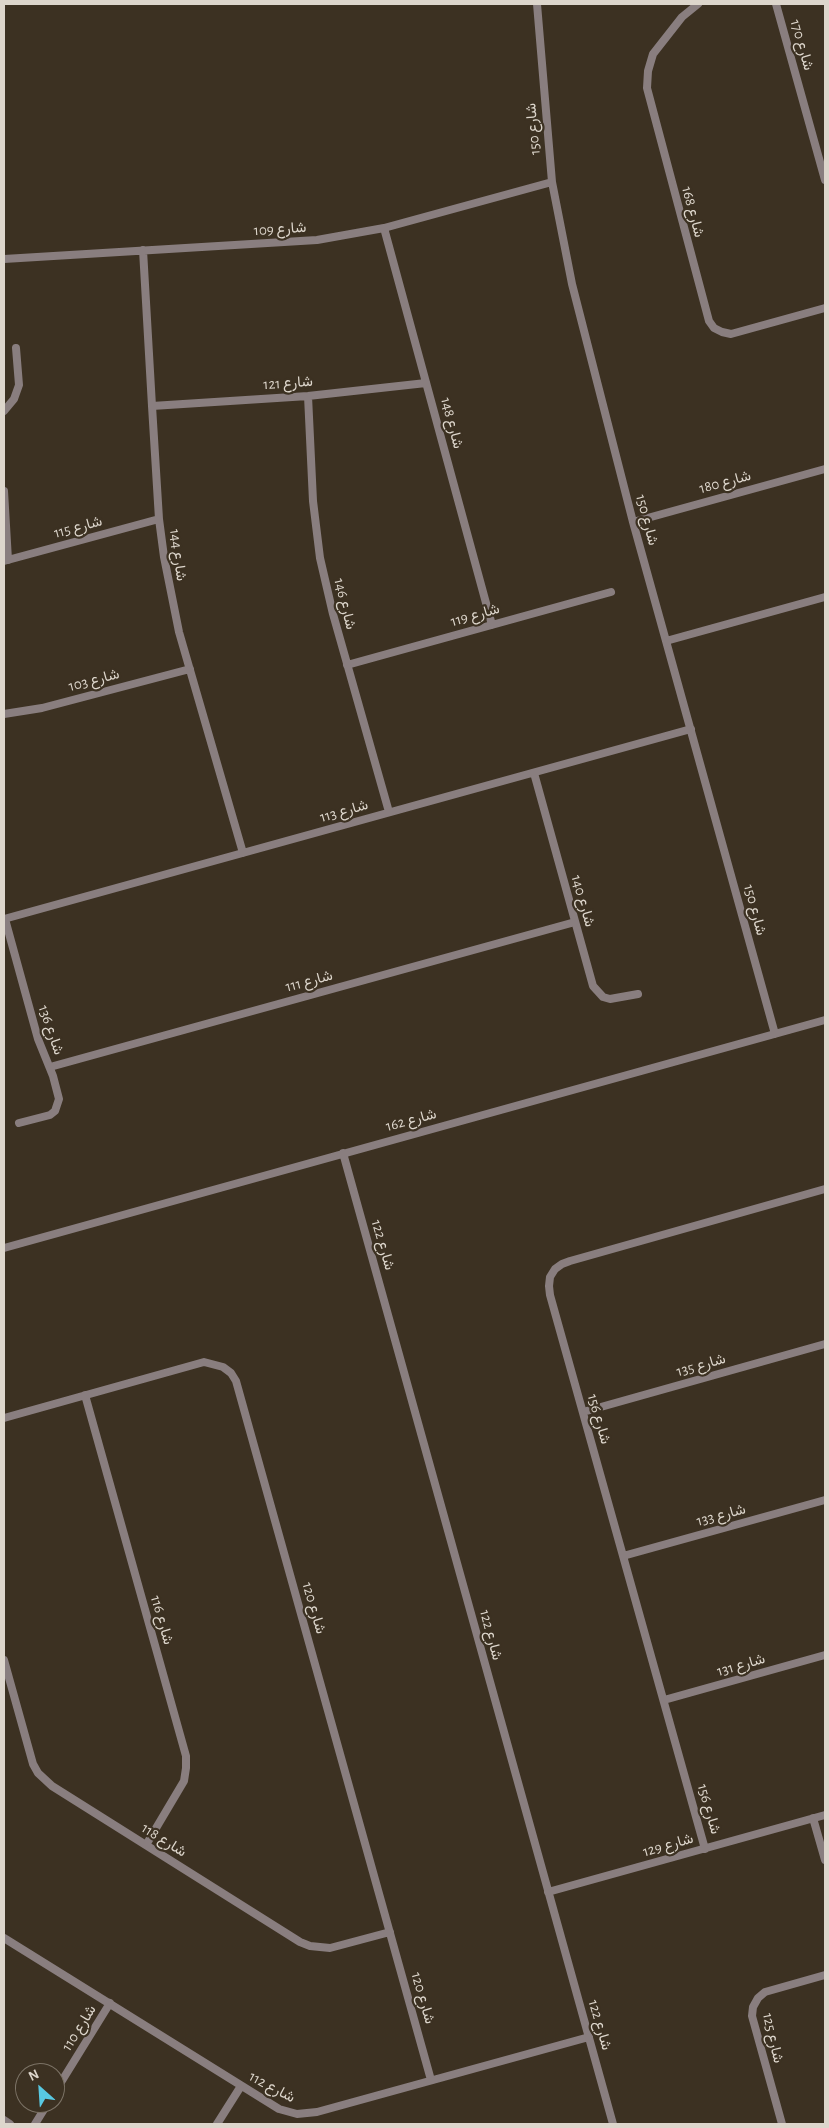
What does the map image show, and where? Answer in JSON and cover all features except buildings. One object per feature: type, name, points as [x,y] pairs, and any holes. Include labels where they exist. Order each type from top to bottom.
[{"type":"street","name":"شارع 150","points":[[537,4],[552,182],[576,302],[633,522],[775,1034]]},
{"type":"street","name":"شارع 168","points":[[698,4],[682,16],[653,54],[648,71],[647,88],[709,321],[714,328],[731,334],[825,308]]},
{"type":"street","name":"شارع 170","points":[[776,4],[825,180]]},
{"type":"street","name":"شارع 109","points":[[4,259],[308,241],[384,228],[552,182]]},
{"type":"street","name":"شارع 148","points":[[384,228],[492,625]]},
{"type":"street","name":"شارع 144","points":[[144,250],[159,519],[170,595],[243,853]]},
{"type":"street","points":[[4,411],[14,400],[18,385],[16,348]]},
{"type":"street","name":"شارع 121","points":[[152,406],[308,396],[426,382]]},
{"type":"street","name":"شارع 146","points":[[308,396],[312,501],[326,586],[389,812]]},
{"type":"street","name":"شارع 180","points":[[633,522],[825,469]]},
{"type":"street","points":[[4,491],[6,560]]},
{"type":"street","name":"شارع 115","points":[[6,560],[159,519]]},
{"type":"street","name":"شارع 119","points":[[347,665],[610,592]]},
{"type":"street","points":[[666,641],[825,597]]},
{"type":"street","name":"شارع 103","points":[[4,714],[50,706],[190,670]]},
{"type":"street","name":"شارع 113","points":[[4,919],[691,729]]},
{"type":"street","name":"شارع 140","points":[[534,773],[593,986],[597,992],[610,999],[638,994]]},
{"type":"street","name":"شارع 136","points":[[4,919],[38,1039],[50,1067],[59,1099],[55,1111],[44,1117],[19,1123]]},
{"type":"street","name":"شارع 111","points":[[50,1067],[575,922]]},
{"type":"street","name":"شارع 162","points":[[4,1248],[825,1020]]},
{"type":"street","name":"شارع 122","points":[[343,1153],[613,2124]]},
{"type":"street","name":"شارع 156","points":[[705,1849],[583,1412],[549,1286],[550,1277],[554,1269],[570,1261],[825,1189]]},
{"type":"street","name":"شارع 135","points":[[583,1412],[825,1344]]},
{"type":"street","name":"شارع 120","points":[[4,1418],[204,1362],[223,1366],[231,1373],[236,1381],[431,2080]]},
{"type":"street","name":"شارع 116","points":[[85,1395],[186,1756],[184,1781],[146,1845]]},
{"type":"street","name":"شارع 133","points":[[623,1556],[825,1500]]},
{"type":"street","name":"شارع 131","points":[[664,1700],[825,1655]]},
{"type":"street","name":"شارع 118","points":[[4,1660],[33,1764],[38,1773],[52,1786],[300,1942],[310,1946],[330,1948],[390,1932]]},
{"type":"street","name":"شارع 129","points":[[548,1892],[825,1815]]},
{"type":"street","points":[[814,1818],[825,1860]]},
{"type":"street","name":"شارع 112","points":[[4,1938],[279,2109],[298,2114],[307,2114],[589,2037]]},
{"type":"street","name":"شارع 125","points":[[782,2124],[754,2026],[753,2007],[758,1998],[765,1992],[825,1975]]},
{"type":"street","name":"شارع 110","points":[[65,2076],[110,2003]]},
{"type":"street","points":[[217,2124],[241,2086]]},
{"type":"street","points":[[35,2124],[42,2113]]},
{"type":"street","points":[[4,2120],[10,2124]]}]
